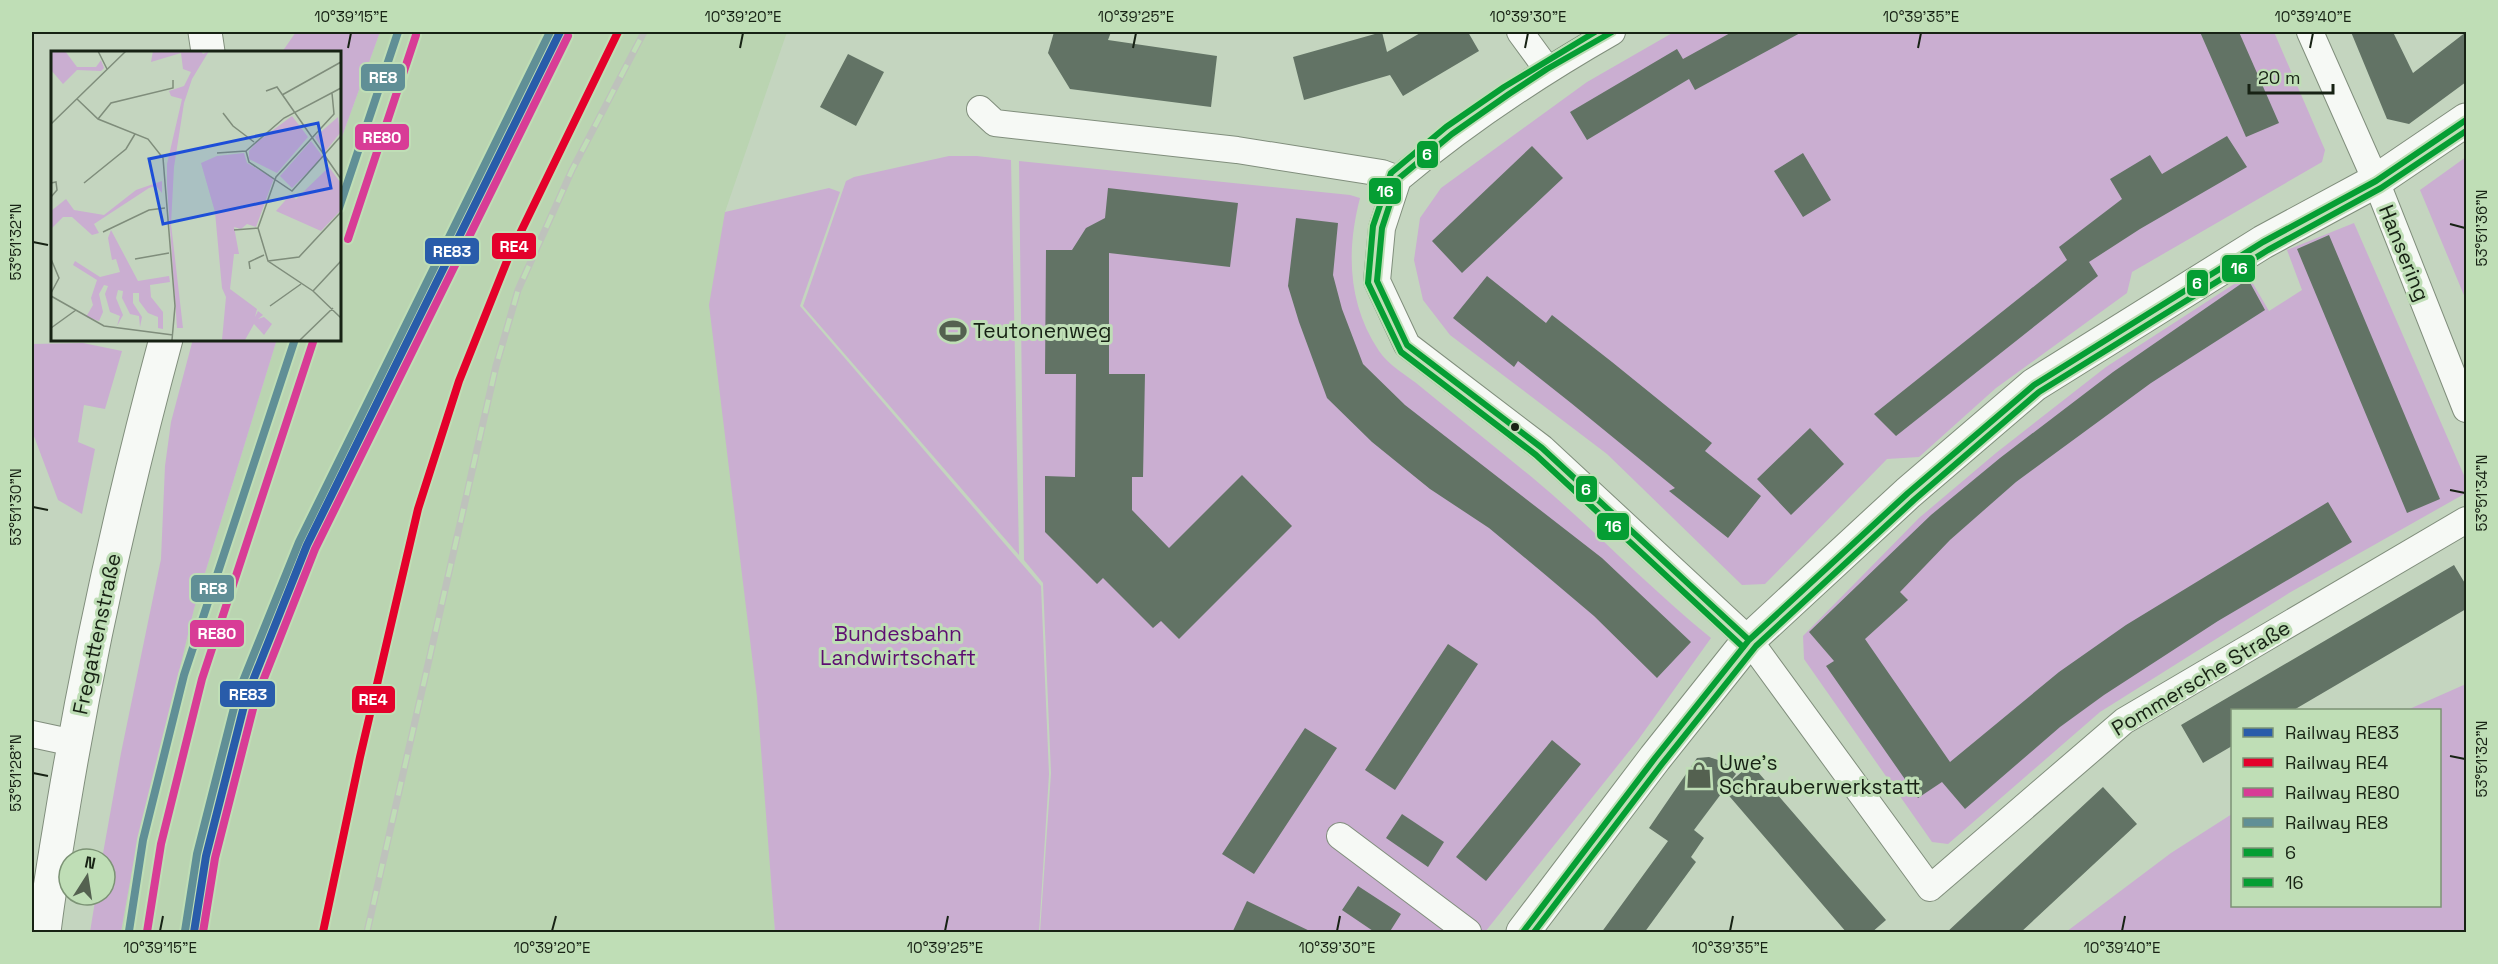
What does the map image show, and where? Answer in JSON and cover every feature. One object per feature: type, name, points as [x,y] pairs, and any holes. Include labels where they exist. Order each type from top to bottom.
[{"type":"street","points":[[205,32],[208,51]]},
{"type":"street","points":[[1520,32],[1547,69]]},
{"type":"street","points":[[1612,32],[1547,69],[1452,134],[1398,180],[1382,228],[1377,281],[1407,345],[1542,448],[1749,640]]},
{"type":"street","name":"Hansering","points":[[2310,32],[2376,181],[2466,409]]},
{"type":"street","points":[[980,109],[995,123],[1237,150],[1382,173],[1398,180]]},
{"type":"street","points":[[1523,933],[1655,758],[1749,640],[1908,494],[2034,385],[2263,242],[2376,181],[2466,120]]},
{"type":"street","name":"Fregattenstraße","points":[[44,933],[74,743],[105,587],[166,340]]},
{"type":"street","name":"Pommersche Straße","points":[[1749,640],[1930,888],[2124,720],[2466,520]]},
{"type":"street","points":[[32,734],[74,743]]},
{"type":"street","points":[[1340,836],[1468,933]]},
{"type":"shaded area","points":[[380,32],[787,32],[725,212],[775,932],[121,932],[133,865],[194,609],[277,340],[340,340],[340,142]]},
{"type":"green space","points":[[296,32],[380,32],[340,142],[340,51],[283,51]]},
{"type":"green space","points":[[1674,32],[2274,32],[2325,150],[2322,162],[2132,272],[2127,293],[1996,388],[1919,457],[1887,459],[1765,584],[1742,585],[1607,454],[1450,335],[1423,300],[1414,260],[1420,218],[1441,188],[1587,82]]},
{"type":"green space","points":[[949,156],[977,156],[1011,160],[1019,555],[803,306],[846,181],[854,177]]},
{"type":"green space","points":[[2466,157],[2466,300],[2420,190]]},
{"type":"green space","points":[[1019,161],[1350,195],[1360,198],[1353,238],[1353,277],[1361,315],[1379,351],[1393,366],[1534,479],[1711,638],[1638,740],[1485,932],[1040,932],[1051,773],[1043,583],[1024,560]]},
{"type":"green space","name":"Bundesbahn Landwirtschaft","points":[[829,188],[840,192],[800,306],[1041,586],[1049,774],[1039,932],[775,932],[757,697],[709,305],[725,212]]},
{"type":"green space","points":[[2354,223],[2466,480],[2466,493],[2289,593],[2100,712],[1948,844],[1932,842],[1804,659],[1803,636],[1919,518],[1996,453],[2106,367],[2248,275],[2269,311],[2302,290],[2287,250]]},
{"type":"green space","points":[[193,340],[277,340],[194,609],[133,865],[121,932],[90,932],[94,907],[117,907],[117,847],[104,847],[161,559],[165,466],[171,422]]},
{"type":"green space","points":[[83,343],[122,351],[105,409],[84,405],[78,442],[95,449],[82,514],[58,500],[32,431],[32,344]]},
{"type":"green space","points":[[2466,684],[2466,932],[2066,932],[2171,853],[2231,815],[2231,907],[2441,907],[2441,709],[2409,709]]},
{"type":"building","points":[[1054,32],[1111,32],[1108,40],[1217,56],[1211,107],[1070,89],[1048,53]]},
{"type":"building","points":[[1382,32],[1387,52],[1422,32],[1468,32],[1479,51],[1403,96],[1390,75],[1304,100],[1293,57]]},
{"type":"building","points":[[1732,32],[1802,32],[1695,90],[1689,79],[1587,140],[1570,112],[1677,49],[1683,59]]},
{"type":"building","points":[[2200,32],[2239,32],[2279,123],[2246,137]]},
{"type":"building","points":[[2351,32],[2393,32],[2413,73],[2466,32],[2466,82],[2409,124],[2387,119]]},
{"type":"building","points":[[848,54],[884,72],[856,126],[820,107]]},
{"type":"building","points":[[2227,136],[2247,167],[2140,229],[2089,262],[2098,276],[1896,436],[1874,414],[2067,260],[2059,247],[2122,199],[2110,179],[2150,155],[2162,174]]},
{"type":"building","points":[[1532,146],[1563,178],[1462,273],[1432,241]]},
{"type":"building","points":[[1803,153],[1831,200],[1803,217],[1774,171]]},
{"type":"building","points":[[1108,188],[1238,203],[1230,267],[1109,253],[1109,374],[1145,374],[1143,477],[1132,477],[1132,510],[1169,548],[1242,475],[1292,526],[1179,639],[1161,621],[1153,628],[1103,578],[1097,584],[1045,532],[1045,476],[1075,477],[1076,374],[1045,374],[1046,250],[1072,250],[1086,228],[1105,218]]},
{"type":"building","points":[[1296,218],[1338,223],[1333,275],[1342,309],[1363,364],[1405,405],[1602,558],[1691,642],[1657,678],[1594,616],[1489,528],[1430,489],[1372,442],[1327,398],[1288,286]]},
{"type":"building","points":[[2329,235],[2440,499],[2407,513],[2297,249]]},
{"type":"building","points":[[1487,276],[1546,323],[1552,315],[1612,362],[1712,443],[1705,451],[1761,496],[1728,538],[1669,491],[1675,488],[1571,403],[1518,361],[1514,367],[1453,318]]},
{"type":"building","points":[[2248,279],[2265,310],[2151,383],[2016,482],[1950,540],[1900,592],[1908,600],[1865,639],[1950,762],[2059,672],[2126,625],[2328,502],[2352,542],[2218,621],[2104,695],[2060,727],[1965,809],[1942,782],[1918,798],[1826,666],[1834,661],[1809,632],[1931,515],[2000,458],[2113,372]]},
{"type":"building","points":[[1810,428],[1844,464],[1791,515],[1757,479]]},
{"type":"building","points":[[2454,565],[2466,585],[2466,609],[2295,709],[2231,709],[2231,747],[2203,763],[2181,725]]},
{"type":"building","points":[[1448,644],[1478,664],[1395,790],[1365,770]]},
{"type":"building","points":[[1305,728],[1337,748],[1254,874],[1222,854]]},
{"type":"building","points":[[1552,740],[1581,764],[1486,881],[1456,857]]},
{"type":"building","points":[[1709,757],[1724,762],[1736,774],[1730,782],[1751,764],[1886,920],[1871,933],[1847,933],[1724,790],[1694,830],[1704,838],[1691,857],[1696,862],[1644,933],[1601,933],[1668,841],[1649,828],[1697,758]]},
{"type":"building","points":[[2103,787],[2137,824],[2020,933],[1946,933]]},
{"type":"building","points":[[1402,814],[1444,842],[1428,867],[1386,838]]},
{"type":"building","points":[[1358,886],[1401,914],[1389,933],[1376,933],[1342,910]]},
{"type":"building","points":[[1247,901],[1314,933],[1232,933]]},
{"type":"railway","points":[[367,932],[496,366],[518,290],[572,170],[644,32]]},
{"type":"rail line","name":"RE8","points":[[340,205],[398,32]]},
{"type":"rail line","name":"RE8","points":[[185,931],[197,854],[237,696],[299,542],[550,32]]},
{"type":"rail line","name":"RE83","points":[[194,932],[206,856],[246,698],[307,545],[560,32]]},
{"type":"rail line","name":"RE4","points":[[323,932],[360,757],[418,509],[459,381],[509,256],[618,32]]},
{"type":"rail line","name":"RE80","points":[[348,239],[416,35]]},
{"type":"rail line","name":"RE80","points":[[203,932],[215,858],[255,701],[315,549],[568,36]]},
{"type":"rail line","name":"RE8","points":[[129,931],[143,840],[184,675],[295,340]]},
{"type":"rail line","name":"RE80","points":[[147,932],[161,844],[202,679],[313,342]]},
{"type":"transit line","name":"16","points":[[1595,32],[1504,87],[1446,127],[1391,173],[1373,226],[1368,283],[1401,352],[1536,455],[1743,647]]},
{"type":"transit line","name":"6","points":[[1612,32],[1547,69],[1509,94],[1452,134],[1398,179],[1382,228],[1377,281],[1407,345],[1542,448],[1749,640]]},
{"type":"transit line","name":"6","points":[[1523,932],[1655,758],[1749,640],[1908,493],[2034,385],[2263,242],[2376,181],[2466,120]]},
{"type":"transit line","name":"16","points":[[1534,932],[1662,764],[1756,646],[1914,500],[2039,392],[2268,250],[2381,188],[2466,131]]},
{"type":"place","name":"Teutonenweg","points":[[953,331]]},
{"type":"place","name":"Uwe's Schrauberwerkstatt","points":[[1699,775]]}]
